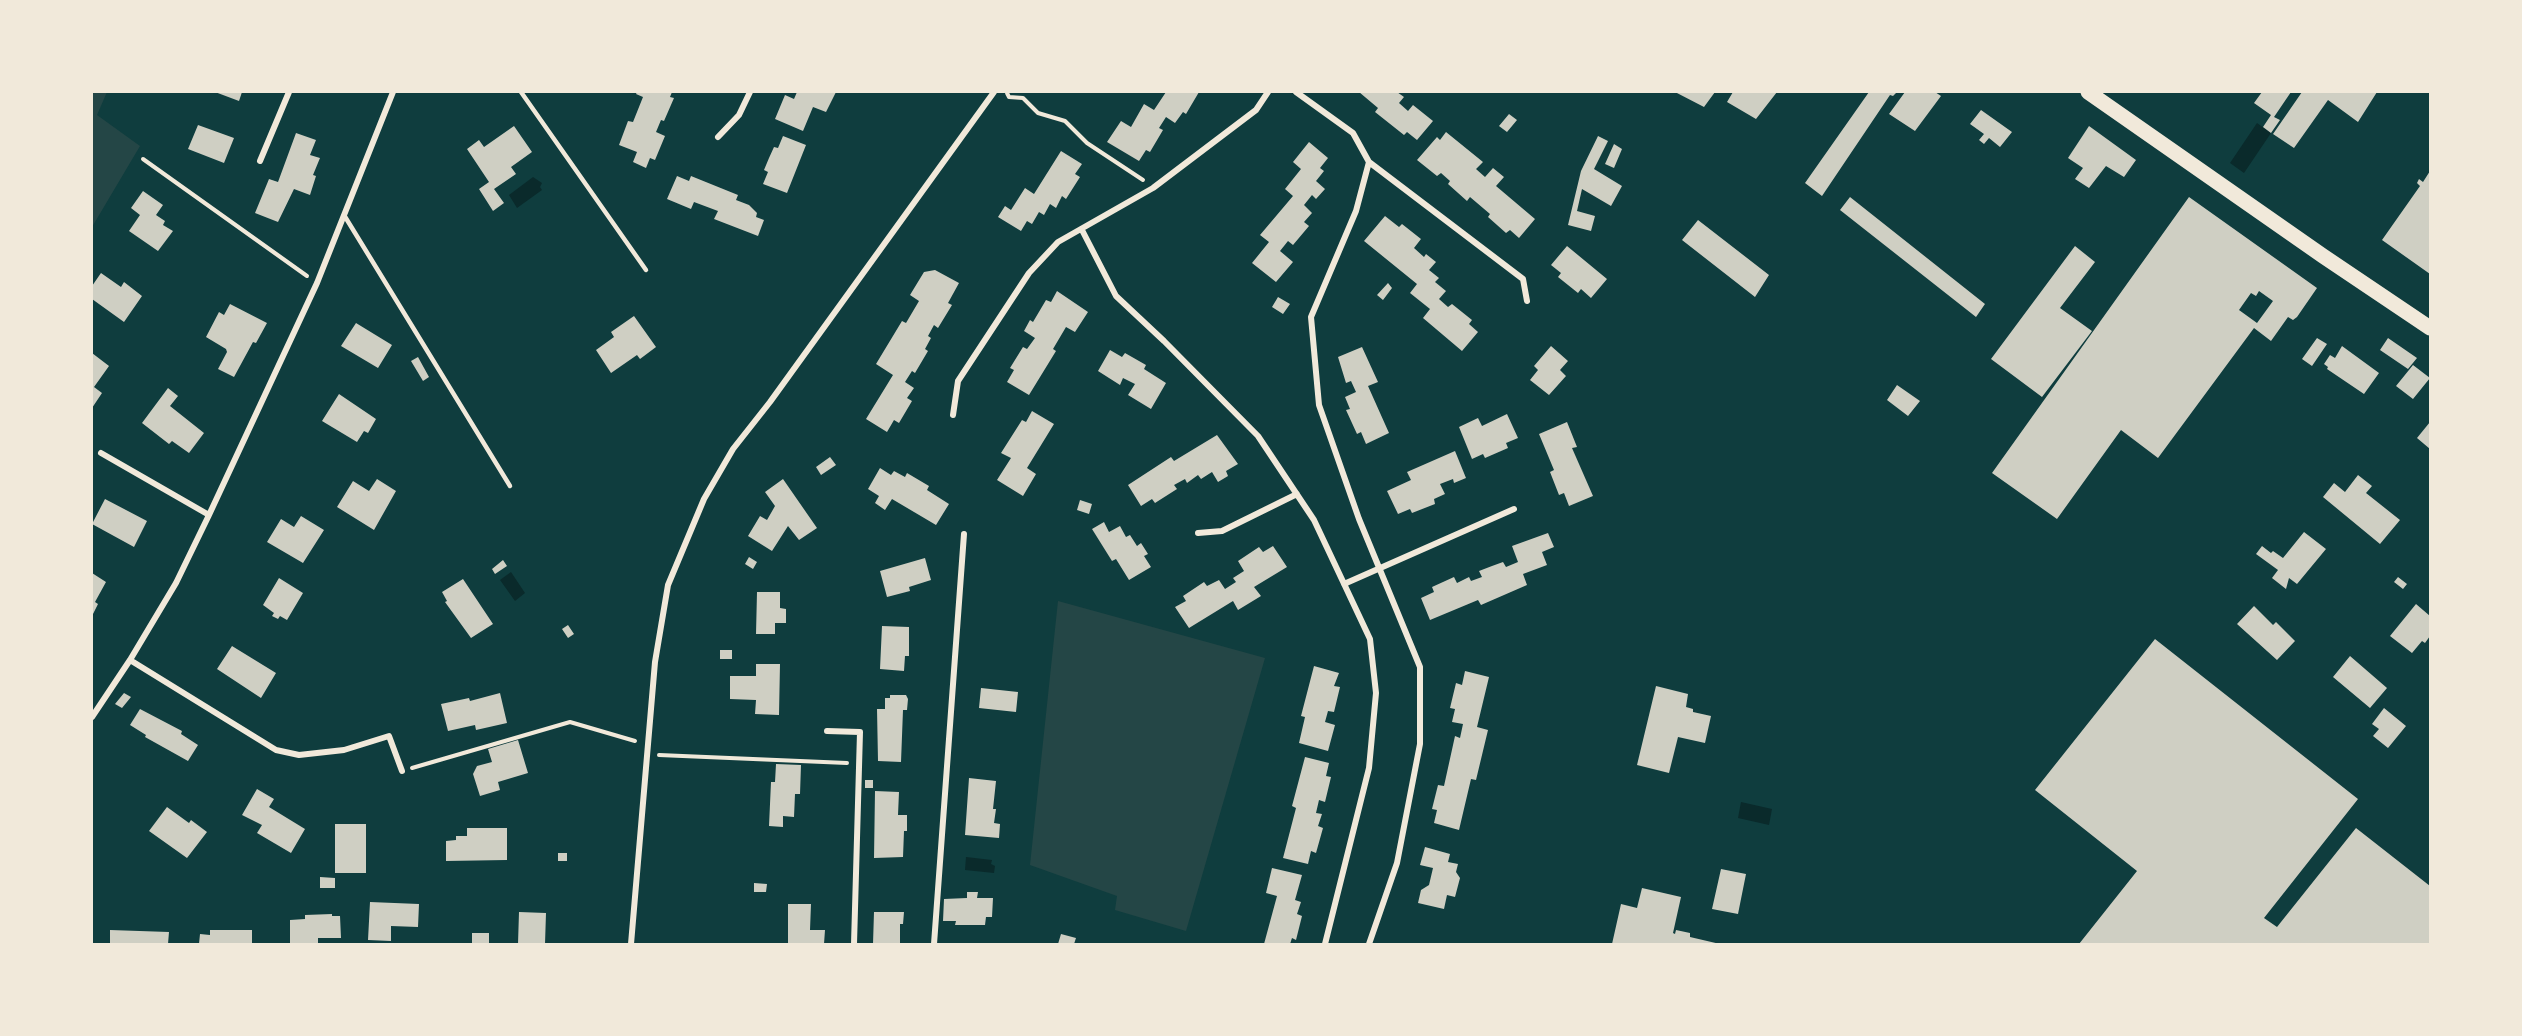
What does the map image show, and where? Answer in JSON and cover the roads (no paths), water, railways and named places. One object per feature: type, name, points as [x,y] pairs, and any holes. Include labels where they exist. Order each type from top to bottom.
[{"type":"main road","points":[[2088,92],[2430,328]]},
{"type":"street","points":[[260,161],[289,92]]},
{"type":"street","points":[[92,717],[130,660],[176,583],[209,515],[317,283],[393,92]]},
{"type":"street","points":[[718,136],[739,115],[750,92]]},
{"type":"street","points":[[631,945],[655,662],[668,585],[704,499],[733,449],[770,402],[994,92]]},
{"type":"street","points":[[953,415],[958,381],[1029,273],[1058,242],[1154,188],[1256,110],[1268,92]]},
{"type":"street","points":[[1296,92],[1353,133],[1369,162],[1523,279],[1527,301]]},
{"type":"street","points":[[1369,162],[1356,211],[1311,316],[1319,405],[1359,519],[1420,667],[1419,744],[1397,863],[1369,945]]},
{"type":"street","points":[[1082,230],[1116,296],[1258,436],[1314,520],[1370,639],[1376,693],[1369,768],[1325,945]]},
{"type":"street","points":[[101,453],[209,515]]},
{"type":"street","points":[[1198,533],[1222,531],[1297,494]]},
{"type":"street","points":[[1344,584],[1514,509]]},
{"type":"street","points":[[934,945],[964,534]]},
{"type":"street","points":[[130,660],[276,750],[299,755],[344,750],[389,736],[402,771]]},
{"type":"street","points":[[827,731],[861,732],[854,945]]},
{"type":"lane","points":[[521,92],[646,270]]},
{"type":"lane","points":[[344,215],[510,486]]}]
